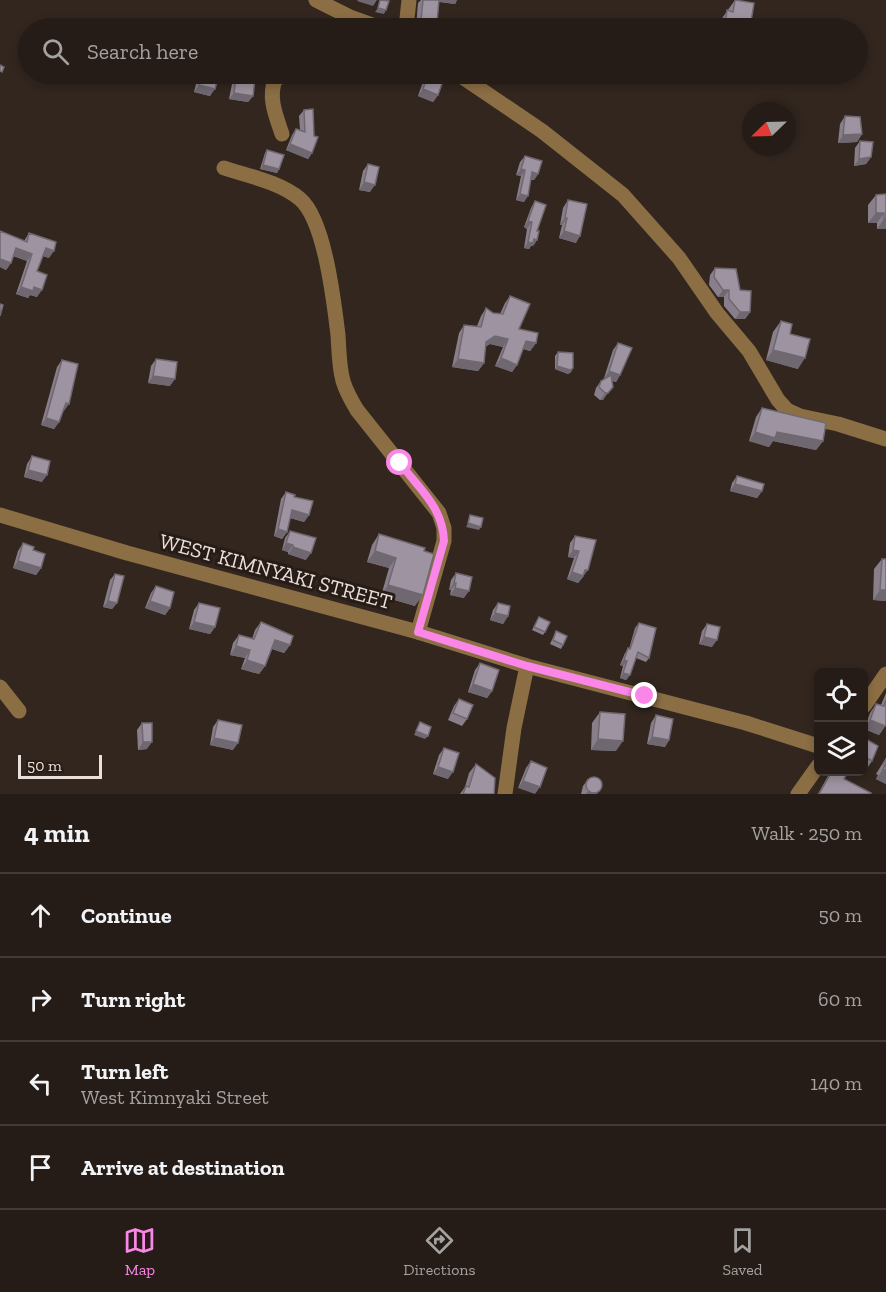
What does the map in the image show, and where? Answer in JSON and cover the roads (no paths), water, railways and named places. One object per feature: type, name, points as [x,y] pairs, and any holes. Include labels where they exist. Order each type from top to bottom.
[{"type":"street","points":[[316,0],[353,18]]},
{"type":"street","points":[[407,18],[409,0]]},
{"type":"street","points":[[274,84],[273,108],[282,134]]},
{"type":"street","points":[[473,84],[542,131],[623,195],[679,258],[717,313],[748,351],[778,400],[787,410],[800,416],[838,424],[886,439]]},
{"type":"street","points":[[224,168],[282,188],[300,200],[311,213],[317,228],[334,299],[342,378],[349,396],[357,410],[439,513],[444,528],[444,541],[418,632]]},
{"type":"street","name":"WEST KIMNYAKI STREET","points":[[0,515],[127,553],[418,632],[527,666],[746,723],[814,745]]},
{"type":"street","points":[[505,794],[514,728],[527,666]]},
{"type":"street","points":[[868,700],[886,674]]},
{"type":"street","points":[[0,687],[19,711]]},
{"type":"street","points":[[798,794],[814,773]]}]
